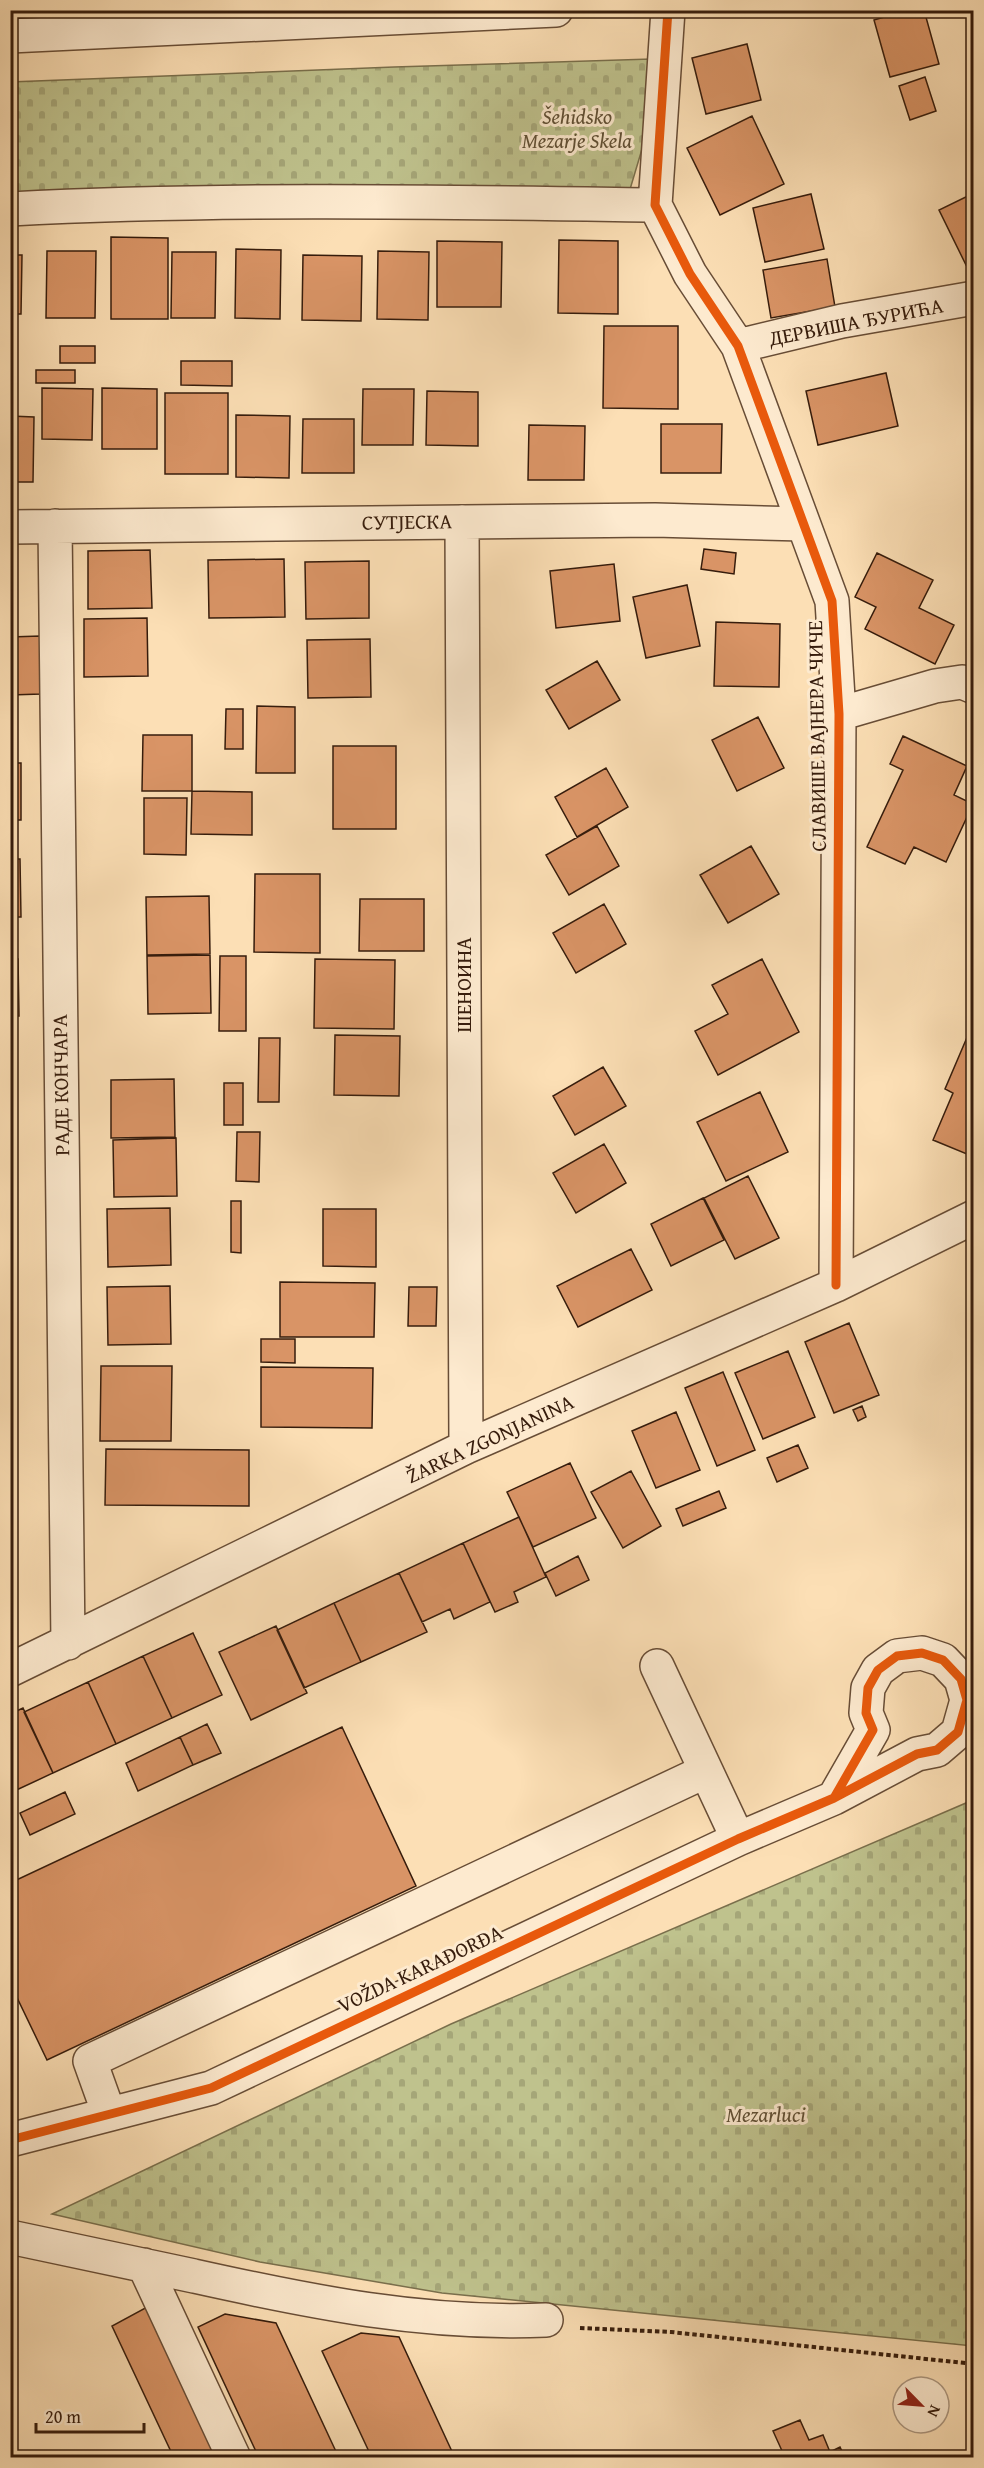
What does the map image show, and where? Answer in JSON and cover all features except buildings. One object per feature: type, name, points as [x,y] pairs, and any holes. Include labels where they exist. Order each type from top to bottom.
[{"type":"street","points":[[10,36],[556,10]]},
{"type":"street","points":[[10,209],[85,205],[438,203],[655,205],[668,10]]},
{"type":"street","name":"СЛАВИШЕ ВАЈНЕРА ЧИЧЕ","points":[[655,205],[690,274],[738,346],[832,601],[839,714],[836,1285]]},
{"type":"street","name":"ДЕРВИША ЂУРИЋА","points":[[738,346],[842,321],[974,298]]},
{"type":"street","name":"СУТЈЕСКА","points":[[10,527],[655,520],[803,524]]},
{"type":"street","name":"ШЕНОИНА","points":[[462,522],[466,1447]]},
{"type":"street","name":"РАДЕ КОНЧАРА","points":[[55,526],[68,1643]]},
{"type":"street","name":"СЛАВИШЕ ВАЈНЕРА ЧИЧЕ","points":[[839,714],[935,686],[962,682],[974,687]]},
{"type":"street","name":"ŽARKA ZGONJANINA","points":[[10,1670],[466,1447],[836,1285],[974,1217]]},
{"type":"street","name":"VOŽDA KARAĐORĐA","points":[[10,2140],[211,2088],[738,1839],[834,1798],[917,1754],[937,1750],[958,1732],[967,1700],[961,1679],[943,1660],[922,1653],[897,1656],[878,1670],[868,1688],[866,1713],[873,1730],[834,1798]]},
{"type":"street","points":[[657,1666],[738,1839]]},
{"type":"street","points":[[109,2114],[90,2061],[706,1771]]},
{"type":"street","points":[[10,2237],[290,2297],[418,2317],[511,2321],[546,2320]]},
{"type":"street","points":[[144,2265],[234,2457]]},
{"type":"path","points":[[546,2320],[572,2328],[671,2332],[974,2364]]},
{"type":"green space","name":"Šehidsko Mezarje Skela","points":[[651,59],[648,129],[628,196],[11,202],[10,82]]},
{"type":"green space","name":"Mezarluci","points":[[973,1800],[973,2346],[442,2293],[260,2262],[52,2214],[451,2024]]},
{"type":"cycle path","points":[[668,10],[655,205],[690,274],[738,346],[832,601],[839,714],[836,1285]]},
{"type":"cycle path","points":[[10,2140],[211,2088],[738,1839],[834,1798],[917,1754],[937,1750],[958,1732],[967,1700],[961,1679],[943,1660],[922,1653],[897,1656],[878,1670],[868,1688],[866,1713],[873,1730],[834,1798]]}]
